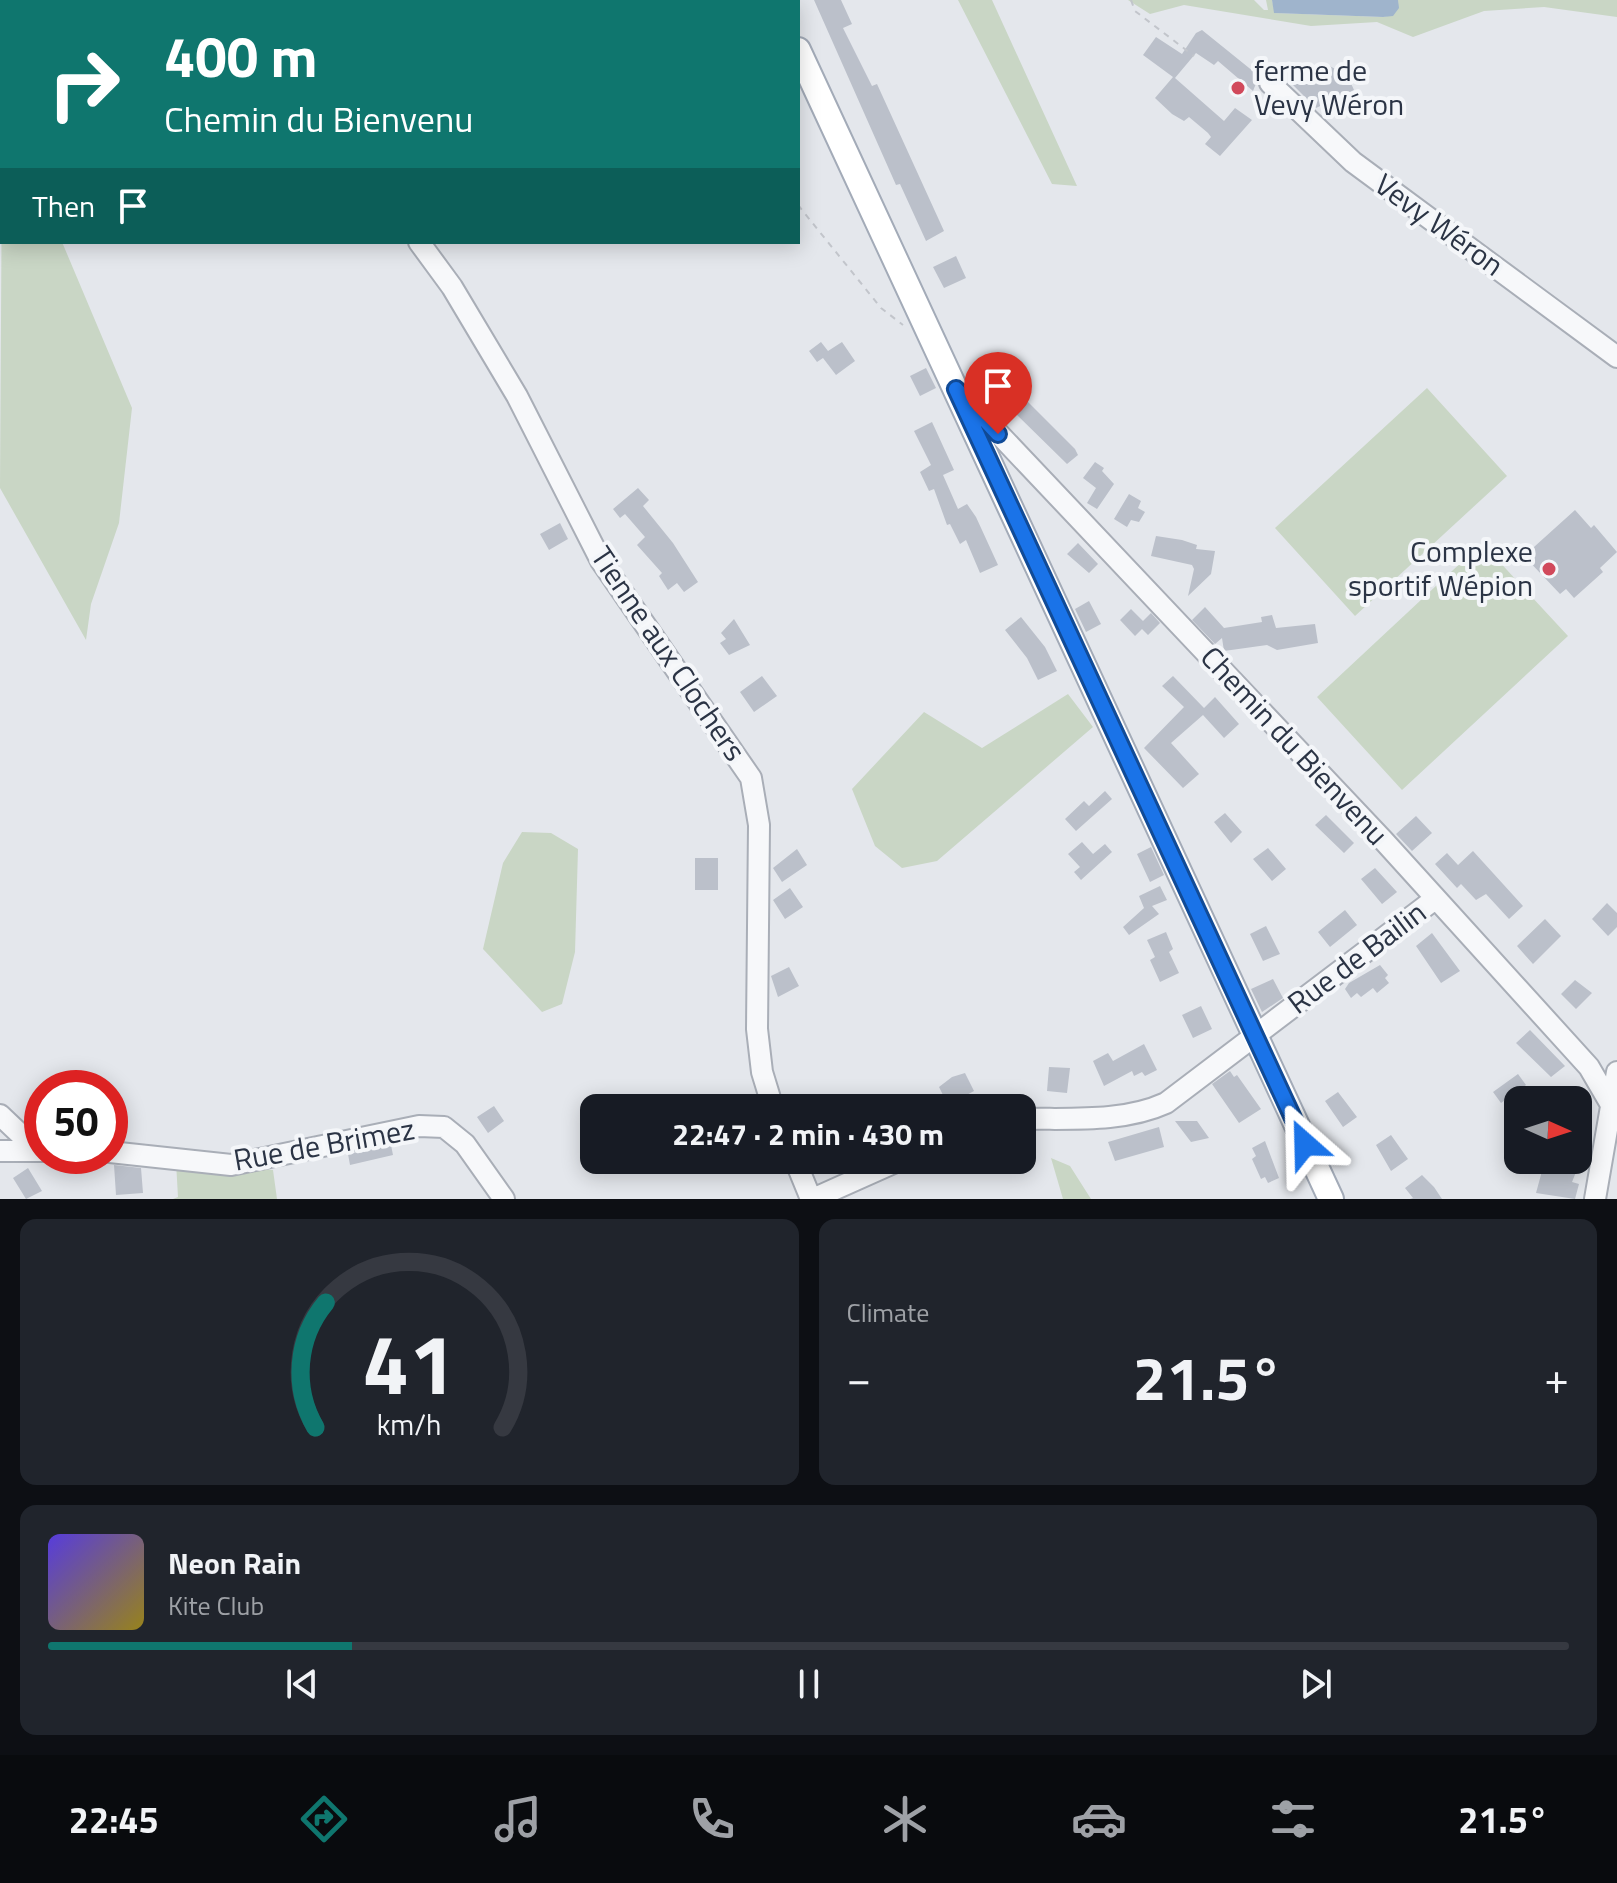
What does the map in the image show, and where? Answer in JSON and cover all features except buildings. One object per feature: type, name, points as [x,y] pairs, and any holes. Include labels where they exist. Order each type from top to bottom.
[{"type":"main road","points":[[800,54],[1331,1199]]},
{"type":"street","name":"Vevy Wéron","points":[[1270,83],[1353,162],[1617,357]]},
{"type":"street","name":"Tienne aux Clochers","points":[[420,244],[452,287],[517,396],[601,561],[751,778],[759,825],[757,1029],[762,1072],[769,1094]]},
{"type":"street","name":"Chemin du Bienvenu","points":[[956,389],[1170,613],[1589,1067],[1614,1110]]},
{"type":"street","name":"Rue de Bailin","points":[[1036,1118],[1147,1112],[1179,1094],[1254,1033],[1289,1011],[1435,899]]},
{"type":"street","points":[[1595,1199],[1614,1110],[1617,1072]]},
{"type":"street","points":[[0,1115],[24,1137]]},
{"type":"street","name":"Rue de Brimez","points":[[128,1154],[231,1165],[419,1126],[444,1127],[465,1144],[504,1199]]},
{"type":"street","points":[[0,1151],[24,1151]]},
{"type":"street","points":[[801,1174],[812,1199],[868,1174]]},
{"type":"path","points":[[1131,0],[1135,11],[1194,56]]},
{"type":"path","points":[[800,207],[881,308],[904,326]]},
{"type":"green space","points":[[958,0],[992,0],[1077,186],[1052,184]]},
{"type":"green space","points":[[1128,0],[1254,0],[1268,10],[1266,0],[1272,0],[1275,13],[1383,17],[1395,12],[1398,0],[1617,0],[1617,17],[1544,7],[1484,11],[1413,37],[1377,22],[1311,26],[1184,5],[1150,14]]},
{"type":"green space","points":[[1,244],[63,244],[132,408],[119,523],[91,604],[86,640],[0,488]]},
{"type":"green space","points":[[1427,388],[1507,476],[1355,616],[1275,528]]},
{"type":"green space","points":[[1482,543],[1568,636],[1402,790],[1317,697]]},
{"type":"green space","points":[[1068,694],[1093,727],[937,861],[902,868],[875,846],[852,789],[924,712],[982,748]]},
{"type":"green space","points":[[522,832],[551,833],[578,849],[575,952],[562,1004],[542,1012],[483,949],[503,863]]},
{"type":"green space","points":[[1051,1158],[1070,1166],[1091,1199],[1063,1199]]},
{"type":"green space","points":[[176,1162],[273,1170],[277,1199],[173,1199],[178,1197]]},
{"type":"water","points":[[1272,0],[1398,0],[1399,8],[1393,16],[1383,17],[1274,13]]},
{"type":"place","name":"ferme de Vevy Wéron","points":[[1238,88]]},
{"type":"place","name":"Complexe sportif Wépion","points":[[1549,569]]},
{"type":"route","points":[[998,434],[956,389],[1305,1144]]}]
